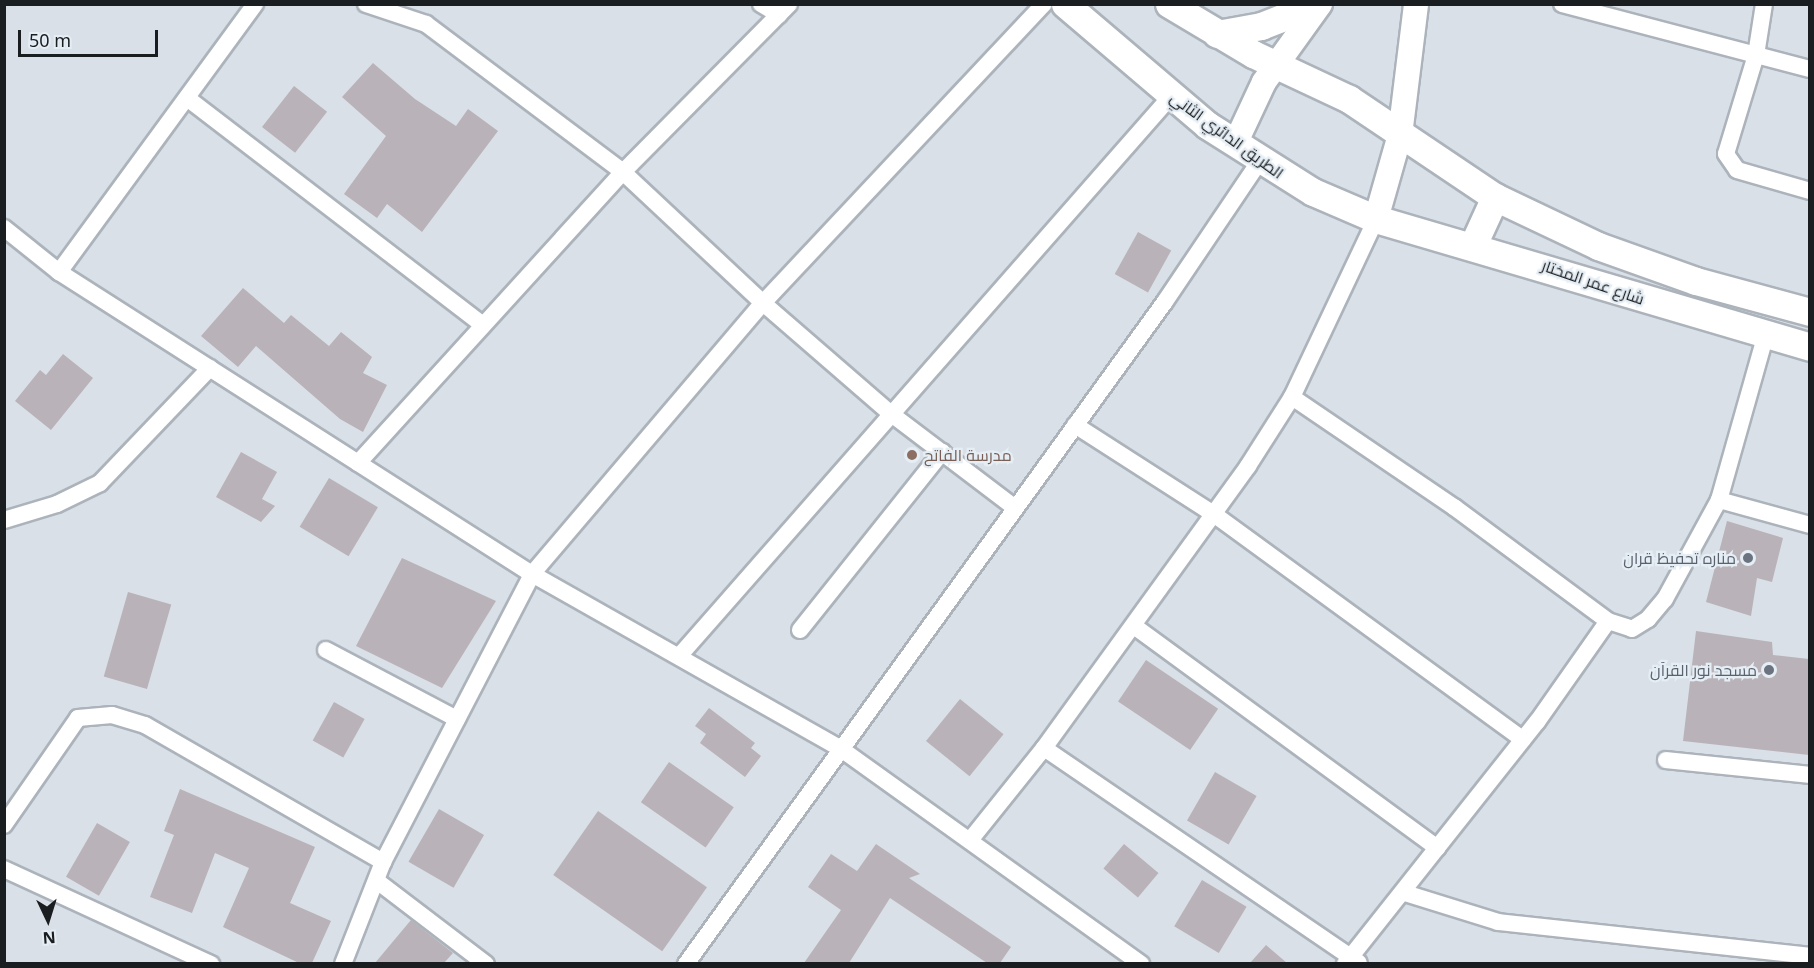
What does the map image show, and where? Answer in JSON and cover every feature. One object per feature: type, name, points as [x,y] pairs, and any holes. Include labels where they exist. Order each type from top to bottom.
[{"type":"main road","name":"الطريق الدائري الثاني","points":[[1065,4],[1171,96],[1259,162],[1376,219]]},
{"type":"main road","points":[[1169,4],[1216,34],[1349,99],[1495,196],[1598,246],[1696,281],[1809,312]]},
{"type":"main road","points":[[1216,34],[1272,23],[1319,4]]},
{"type":"main road","points":[[1235,144],[1276,63],[1319,4]]},
{"type":"main road","points":[[1376,219],[1400,135],[1416,4]]},
{"type":"main road","points":[[1473,245],[1495,196]]},
{"type":"main road","name":"شارع عمر المختار","points":[[1376,219],[1473,245],[1765,337],[1809,347]]},
{"type":"street","points":[[59,272],[255,4]]},
{"type":"street","points":[[366,4],[426,24],[623,171],[763,303],[890,413],[1015,508]]},
{"type":"street","points":[[761,4],[784,10]]},
{"type":"street","points":[[343,963],[377,881],[382,862],[532,574],[763,303],[1044,4]]},
{"type":"street","points":[[1562,4],[1809,69]]},
{"type":"street","points":[[1764,4],[1756,55],[1726,154],[1729,163],[1737,170],[1809,191]]},
{"type":"street","points":[[358,463],[623,171],[784,10]]},
{"type":"street","points":[[681,654],[890,413],[1171,96]]},
{"type":"street","points":[[187,98],[483,325]]},
{"type":"street","points":[[686,963],[1075,425],[1259,162]]},
{"type":"street","points":[[971,838],[1044,748],[1215,515],[1292,397],[1376,219]]},
{"type":"street","points":[[4,228],[59,272],[532,574],[681,654],[841,749],[971,838],[1123,959],[1141,963]]},
{"type":"street","points":[[1292,397],[1454,507],[1608,621],[1632,629],[1648,619],[1665,599],[1719,500],[1765,337]]},
{"type":"street","points":[[4,520],[57,504],[100,483],[210,368]]},
{"type":"street","points":[[1075,425],[1215,515],[1523,740]]},
{"type":"street","points":[[800,630],[942,452]]},
{"type":"street","points":[[1719,500],[1809,525]]},
{"type":"street","points":[[1044,748],[1352,961],[1437,848],[1523,740],[1608,621]]},
{"type":"street","points":[[1134,626],[1437,848]]},
{"type":"street","points":[[326,650],[457,719]]},
{"type":"street","points":[[4,825],[78,718],[112,716],[145,725],[382,862]]},
{"type":"street","points":[[1666,760],[1809,775]]},
{"type":"street","points":[[4,869],[211,963]]},
{"type":"street","points":[[377,881],[486,963]]},
{"type":"street","points":[[1405,893],[1498,922],[1809,956]]},
{"type":"building","points":[[373,63],[415,99],[456,126],[468,109],[498,131],[422,232],[387,204],[377,218],[344,194],[386,136],[342,97]]},
{"type":"building","points":[[294,86],[327,112],[295,153],[262,127]]},
{"type":"building","points":[[1138,232],[1171,250],[1148,292],[1115,274]]},
{"type":"building","points":[[243,288],[284,323],[291,315],[329,346],[341,332],[372,357],[363,373],[387,385],[363,432],[340,419],[256,346],[238,367],[201,336]]},
{"type":"building","points":[[63,354],[93,378],[51,430],[15,401],[40,370],[46,375]]},
{"type":"building","points":[[241,452],[277,472],[262,499],[275,506],[261,522],[216,497]]},
{"type":"building","points":[[329,478],[378,507],[349,556],[300,527]]},
{"type":"building","name":"مناره تحفيظ قران","points":[[1727,521],[1783,538],[1772,582],[1757,578],[1751,616],[1706,602]]},
{"type":"building","points":[[402,558],[496,601],[442,688],[356,646]]},
{"type":"building","points":[[128,592],[171,604],[147,689],[104,677]]},
{"type":"building","points":[[1696,631],[1772,642],[1773,655],[1809,659],[1809,755],[1683,741]]},
{"type":"building","points":[[1146,660],[1218,709],[1190,750],[1118,701]]},
{"type":"building","points":[[960,699],[1004,734],[970,776],[926,741]]},
{"type":"building","points":[[334,702],[365,719],[343,757],[313,740]]},
{"type":"building","points":[[709,708],[755,743],[751,748],[761,756],[745,777],[700,743],[706,734],[695,726]]},
{"type":"building","points":[[669,762],[734,807],[706,847],[641,802]]},
{"type":"building","points":[[1215,772],[1257,796],[1229,844],[1187,820]]},
{"type":"building","points":[[180,789],[315,847],[290,903],[331,921],[312,963],[299,963],[223,927],[249,868],[215,853],[192,913],[150,897],[174,835],[164,831]]},
{"type":"building","points":[[439,809],[484,835],[454,888],[408,862]]},
{"type":"building","points":[[598,811],[707,887],[662,951],[553,875]]},
{"type":"building","points":[[97,823],[130,842],[99,896],[66,877]]},
{"type":"building","points":[[876,844],[920,874],[909,878],[1011,947],[1000,963],[987,963],[890,898],[849,963],[804,963],[841,910],[808,887],[831,854],[857,871]]},
{"type":"building","points":[[1124,844],[1158,873],[1138,897],[1103,869]]},
{"type":"building","points":[[1202,880],[1247,907],[1219,953],[1174,926]]},
{"type":"building","points":[[411,920],[453,953],[444,963],[375,963]]},
{"type":"building","points":[[1266,945],[1287,963],[1250,963]]},
{"type":"place","name":"مدرسة الفاتح","points":[[912,455]]},
{"type":"place","name":"مناره تحفيظ قران","points":[[1748,558]]},
{"type":"place","name":"مسجد نور القرآن","points":[[1769,670]]}]
